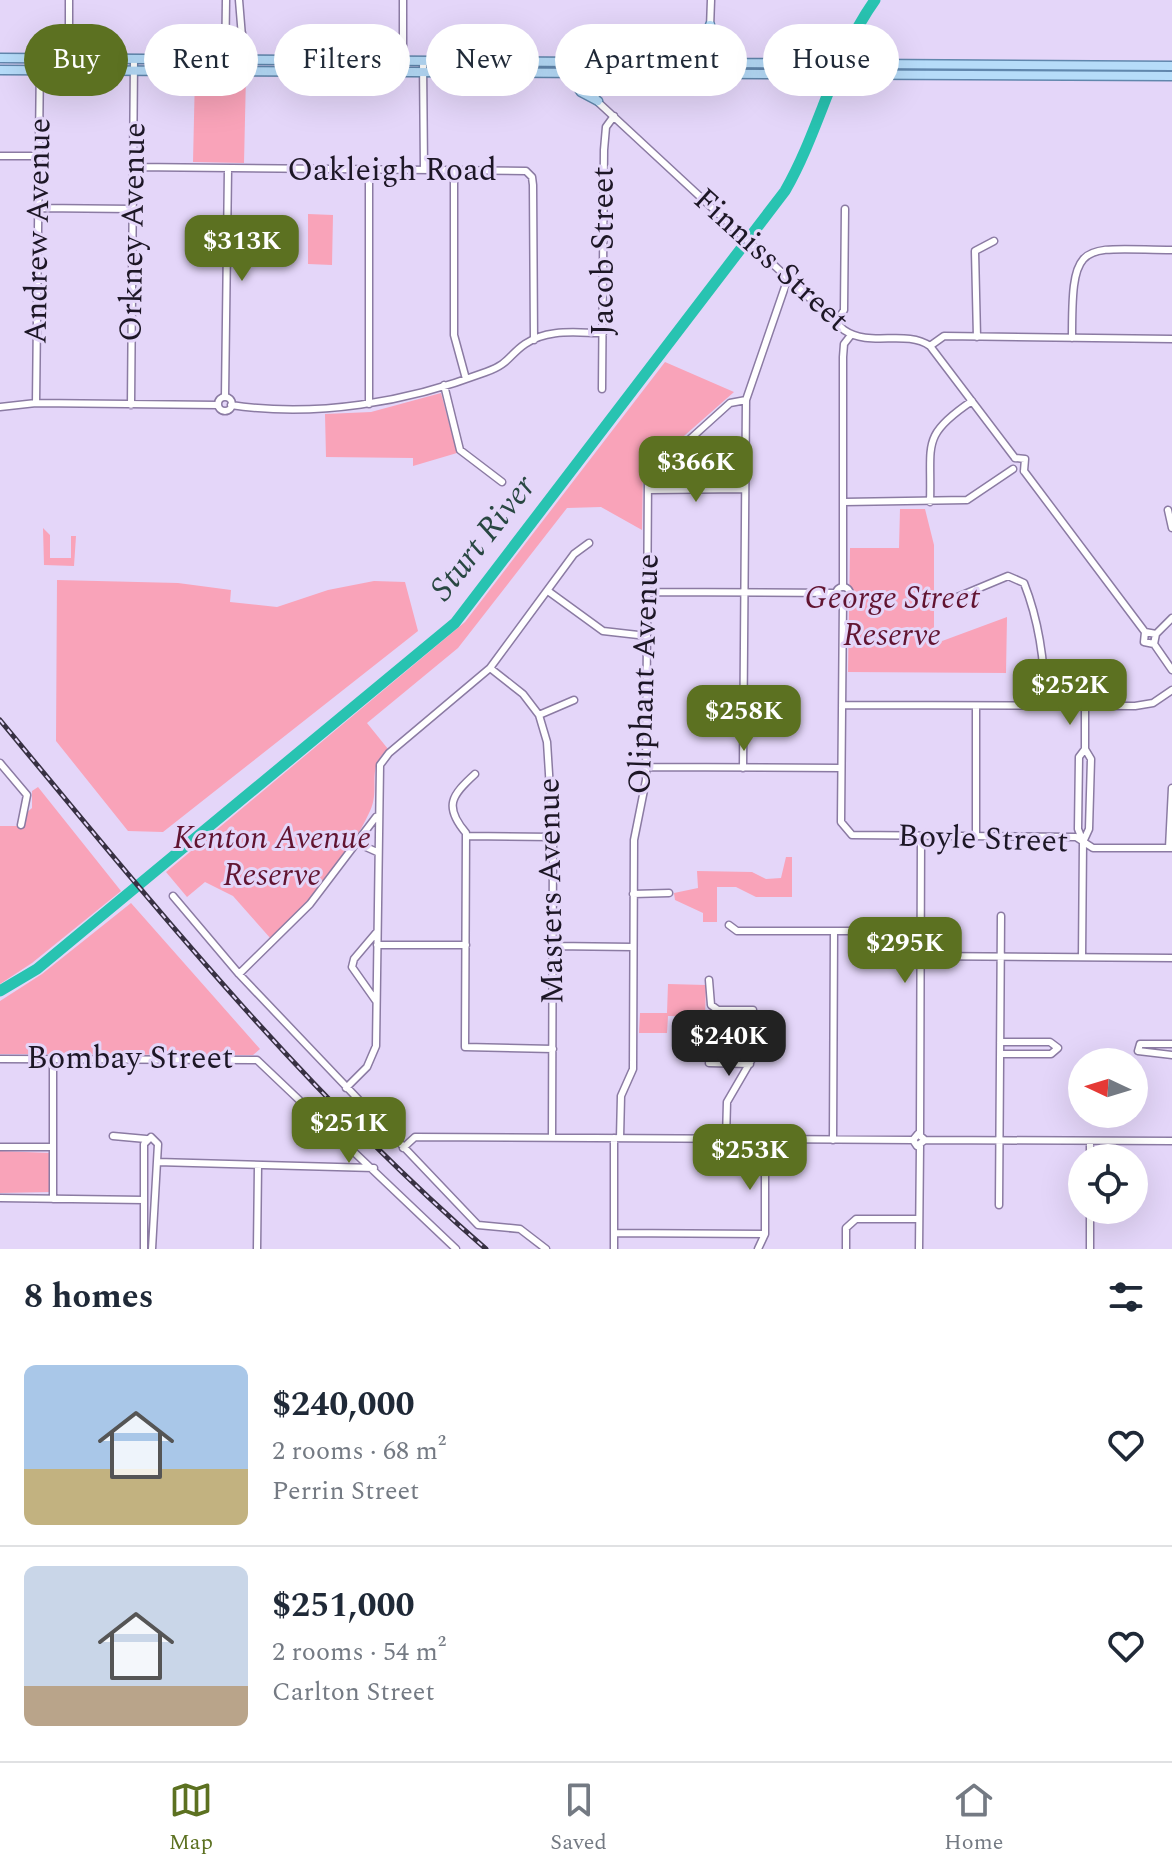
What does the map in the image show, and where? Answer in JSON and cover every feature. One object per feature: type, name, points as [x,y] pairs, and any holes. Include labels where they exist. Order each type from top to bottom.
[{"type":"main road","points":[[0,58],[24,59]]},
{"type":"main road","points":[[128,60],[144,60]]},
{"type":"main road","points":[[410,62],[555,64]]},
{"type":"main road","points":[[747,62],[1172,66]]},
{"type":"main road","points":[[0,70],[24,70]]},
{"type":"main road","points":[[128,70],[144,70]]},
{"type":"main road","points":[[258,71],[555,74]]},
{"type":"main road","points":[[747,74],[1172,76]]},
{"type":"main road","points":[[589,96],[598,101]]},
{"type":"street","points":[[69,0],[69,24]]},
{"type":"street","points":[[226,0],[226,24]]},
{"type":"street","points":[[239,0],[241,24]]},
{"type":"street","points":[[403,0],[403,24]]},
{"type":"street","points":[[710,24],[711,0]]},
{"type":"street","name":"Orkney Avenue","points":[[131,405],[134,60]]},
{"type":"street","points":[[423,62],[424,170]]},
{"type":"street","name":"Andrew Avenue","points":[[36,403],[40,96]]},
{"type":"street","name":"Finniss Street","points":[[592,96],[851,335],[863,339],[918,340],[930,346]]},
{"type":"street","name":"Jacob Street","points":[[602,389],[605,132],[614,116]]},
{"type":"street","points":[[0,156],[40,156]]},
{"type":"street","name":"Oakleigh Road","points":[[134,167],[520,170],[532,177],[534,340]]},
{"type":"street","points":[[228,169],[225,397],[231,405]]},
{"type":"street","points":[[369,170],[369,404]]},
{"type":"street","points":[[454,170],[454,335],[466,379]]},
{"type":"street","points":[[39,208],[133,209]]},
{"type":"street","points":[[836,323],[844,310],[845,209]]},
{"type":"street","points":[[977,337],[975,251],[994,241]]},
{"type":"street","points":[[1072,338],[1072,279],[1077,265],[1085,256],[1104,249],[1172,250]]},
{"type":"street","points":[[743,768],[746,400],[788,278]]},
{"type":"street","points":[[0,407],[36,403],[218,405],[225,411],[231,405],[341,408],[369,404],[466,379],[509,362],[524,344],[558,332],[603,333]]},
{"type":"street","points":[[647,592],[836,593],[843,587],[843,357],[844,344],[851,335]]},
{"type":"street","points":[[1172,339],[944,336],[930,346],[1015,458],[1025,459],[1024,471],[1145,632],[1144,642],[1154,644],[1172,670]]},
{"type":"street","points":[[444,385],[460,450],[502,482]]},
{"type":"street","points":[[218,405],[225,397]]},
{"type":"street","name":"Oliphant Avenue","points":[[614,1249],[621,1096],[633,1069],[634,840],[646,767],[648,477],[730,403],[746,400]]},
{"type":"street","points":[[930,502],[933,436],[946,419],[972,401]]},
{"type":"street","points":[[1013,469],[1015,458]]},
{"type":"street","points":[[844,502],[967,500],[1013,469],[1024,471]]},
{"type":"street","points":[[648,490],[745,489]]},
{"type":"street","points":[[1168,510],[1172,528]]},
{"type":"street","points":[[346,1088],[367,1067],[374,1053],[378,771],[382,760],[490,668],[574,554],[589,543]]},
{"type":"street","points":[[948,601],[1008,576],[1024,583],[1033,605],[1045,677],[1045,706]]},
{"type":"street","points":[[646,767],[841,768],[843,600],[850,592],[843,587]]},
{"type":"street","points":[[548,591],[603,631],[647,636]]},
{"type":"street","points":[[836,593],[843,600]]},
{"type":"street","points":[[1154,644],[1156,634],[1172,618]]},
{"type":"street","points":[[1145,632],[1156,634]]},
{"type":"street","name":"Masters Avenue","points":[[490,668],[523,694],[539,715],[547,742],[553,837],[552,1137]]},
{"type":"street","points":[[842,705],[1135,706],[1153,703],[1172,690]]},
{"type":"street","points":[[539,715],[574,700]]},
{"type":"street","points":[[976,706],[976,837]]},
{"type":"street","points":[[1083,842],[1089,829],[1091,773],[1091,759],[1085,749],[1085,706]]},
{"type":"street","points":[[1082,957],[1083,842],[1078,829],[1079,757],[1085,749]]},
{"type":"street","points":[[0,763],[27,795],[21,825]]},
{"type":"street","name":"Boyle Street","points":[[841,768],[841,822],[845,831],[852,835],[1076,837],[1093,848],[1170,848],[1172,788]]},
{"type":"street","points":[[475,774],[460,788],[453,801],[454,818],[466,836],[465,1047],[553,1049]]},
{"type":"street","points":[[239,974],[310,904],[378,816]]},
{"type":"street","points":[[466,836],[553,837]]},
{"type":"street","points":[[919,1249],[922,1140],[921,836]]},
{"type":"street","points":[[357,843],[377,852]]},
{"type":"street","points":[[633,894],[669,893]]},
{"type":"street","points":[[173,896],[239,974],[478,1225],[520,1229],[546,1249]]},
{"type":"street","points":[[999,1205],[1001,916]]},
{"type":"street","points":[[729,925],[737,931],[920,931]]},
{"type":"street","points":[[833,1140],[834,931]]},
{"type":"street","points":[[376,1001],[352,967],[354,959],[377,932]]},
{"type":"street","points":[[377,945],[466,945]]},
{"type":"street","points":[[553,946],[633,947]]},
{"type":"street","points":[[920,956],[1172,958]]},
{"type":"street","points":[[709,980],[711,1005],[718,1010],[755,1008],[750,1064],[727,1102],[726,1139]]},
{"type":"street","points":[[1000,1042],[1050,1042],[1058,1048],[1051,1054],[1000,1054]]},
{"type":"street","points":[[1172,1044],[1140,1044],[1138,1051],[1172,1055]]},
{"type":"street","points":[[53,1058],[53,1199]]},
{"type":"street","name":"Bombay Street","points":[[0,1059],[243,1058],[260,1061],[374,1168]]},
{"type":"street","points":[[709,1063],[750,1064]]},
{"type":"street","points":[[113,1136],[156,1139],[152,1249]]},
{"type":"street","points":[[403,1148],[415,1137],[1172,1141]]},
{"type":"street","points":[[144,1249],[146,1139]]},
{"type":"street","points":[[758,1249],[765,1234],[765,1140]]},
{"type":"street","points":[[0,1147],[53,1147]]},
{"type":"street","points":[[157,1162],[374,1168],[456,1249]]},
{"type":"street","points":[[257,1249],[258,1166]]},
{"type":"street","points":[[0,1198],[144,1200]]},
{"type":"street","points":[[846,1249],[846,1228],[856,1219],[919,1219]]},
{"type":"street","points":[[1090,1224],[1090,1249]]},
{"type":"street","points":[[614,1233],[765,1234]]},
{"type":"green space","points":[[194,96],[246,96],[244,163],[193,162]]},
{"type":"green space","points":[[308,214],[333,215],[332,265],[308,264]]},
{"type":"green space","name":"Kenton Avenue Reserve","points":[[665,362],[734,392],[643,472],[642,530],[601,507],[567,508],[458,648],[367,723],[388,749],[377,763],[370,811],[338,863],[271,939],[233,896],[205,882],[187,897],[166,872],[465,622]]},
{"type":"green space","points":[[441,393],[457,453],[413,466],[413,458],[326,457],[325,414],[371,412]]},
{"type":"green space","name":"George Street Reserve","points":[[900,509],[925,509],[934,545],[934,644],[1007,617],[1006,673],[848,672],[850,548],[899,548]]},
{"type":"green space","points":[[43,528],[50,535],[50,558],[71,558],[71,536],[76,536],[74,566],[44,565]]},
{"type":"green space","points":[[57,580],[178,583],[231,590],[230,602],[277,607],[328,590],[374,581],[405,582],[418,631],[163,832],[128,831],[56,741]]},
{"type":"green space","points":[[38,787],[121,891],[32,963],[0,984],[0,826],[22,826],[25,814],[32,808],[32,791]]},
{"type":"green space","points":[[786,857],[792,857],[792,897],[756,897],[736,887],[717,887],[717,922],[703,922],[703,913],[675,900],[674,893],[698,888],[697,871],[752,872],[766,879],[781,878]]},
{"type":"green space","points":[[131,903],[260,1049],[253,1055],[0,1054],[0,1001],[42,974]]},
{"type":"green space","points":[[668,984],[706,985],[705,1017],[668,1016],[667,1033],[639,1033],[640,1013],[667,1013]]},
{"type":"green space","points":[[0,1151],[50,1153],[50,1192],[0,1193]]},
{"type":"waterway","name":"Sturt River","points":[[0,991],[37,969],[455,623],[785,191],[849,45],[875,0]]},
{"type":"railway","points":[[0,720],[232,995],[355,1126],[486,1249]]}]
